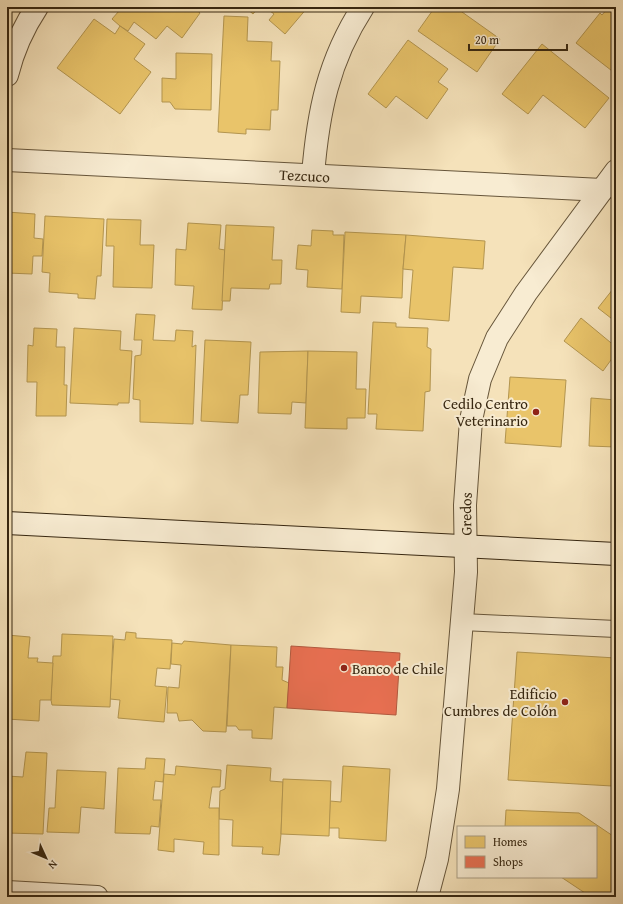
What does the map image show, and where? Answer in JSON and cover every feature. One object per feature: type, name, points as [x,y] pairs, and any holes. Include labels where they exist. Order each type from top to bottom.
[{"type":"street","points":[[7,75],[19,38],[37,7]]},
{"type":"street","points":[[313,176],[318,123],[326,89],[337,56],[351,26],[363,7]]},
{"type":"street","name":"Tezcuco","points":[[7,160],[602,190]]},
{"type":"street","name":"Gredos","points":[[427,897],[437,859],[448,789],[466,572],[465,505],[471,420],[480,379],[497,338],[526,293],[616,171]]},
{"type":"street","points":[[7,523],[616,554]]},
{"type":"street","points":[[7,892],[97,897]]},
{"type":"lane","points":[[462,622],[616,629]]},
{"type":"building: Homes","points":[[114,7],[193,7],[200,13],[182,38],[167,26],[156,39],[134,22],[128,31],[120,26],[112,19],[119,11]]},
{"type":"building: Homes","points":[[245,7],[259,7],[253,14]]},
{"type":"building: Homes","points":[[265,7],[308,7],[285,34],[269,20],[274,14]]},
{"type":"building: Homes","points":[[435,7],[455,7],[500,39],[477,72],[418,31]]},
{"type":"building: Homes","points":[[608,8],[616,13],[616,74],[576,43],[600,13],[602,15]]},
{"type":"building: Homes","points":[[224,16],[248,17],[247,41],[272,42],[271,61],[280,61],[278,110],[271,110],[270,130],[246,129],[246,134],[218,132]]},
{"type":"building: Homes","points":[[94,19],[115,34],[120,26],[145,44],[134,59],[151,72],[120,114],[57,68]]},
{"type":"building: Homes","points":[[408,40],[448,69],[438,82],[448,89],[427,119],[396,96],[386,108],[368,94]]},
{"type":"building: Homes","points":[[542,44],[609,98],[585,128],[543,95],[528,114],[502,94]]},
{"type":"building: Homes","points":[[176,53],[212,54],[211,110],[175,109],[170,102],[162,102],[162,78],[176,79]]},
{"type":"building: Homes","points":[[7,212],[35,214],[34,238],[43,239],[42,256],[33,256],[32,274],[7,273]]},
{"type":"building: Homes","points":[[45,216],[104,219],[101,276],[97,276],[95,299],[78,298],[78,294],[49,292],[50,273],[42,272]]},
{"type":"building: Homes","points":[[107,219],[141,220],[140,245],[154,245],[152,288],[113,287],[114,246],[106,246]]},
{"type":"building: Homes","points":[[188,223],[221,225],[219,249],[225,250],[222,310],[192,309],[194,286],[175,285],[176,249],[186,250]]},
{"type":"building: Homes","points":[[226,225],[274,227],[272,260],[282,260],[281,284],[270,284],[269,289],[231,288],[230,301],[222,301]]},
{"type":"building: Homes","points":[[312,230],[333,231],[333,235],[344,235],[342,289],[307,287],[308,270],[296,269],[298,245],[311,246]]},
{"type":"building: Homes","points":[[345,232],[406,235],[402,298],[361,296],[360,313],[341,312]]},
{"type":"building: Homes","points":[[406,235],[485,241],[483,269],[453,267],[449,321],[409,318],[413,270],[403,269]]},
{"type":"building: Homes","points":[[613,289],[616,291],[616,322],[598,308]]},
{"type":"building: Homes","points":[[136,314],[155,315],[153,340],[175,341],[176,330],[193,331],[192,347],[196,345],[193,424],[140,422],[140,400],[133,399],[135,356],[141,355],[142,340],[134,340]]},
{"type":"building: Homes","points":[[581,318],[616,347],[616,353],[603,371],[564,341]]},
{"type":"building: Homes","points":[[373,322],[396,323],[396,327],[428,328],[427,347],[431,349],[430,391],[425,392],[423,431],[376,429],[377,414],[368,414]]},
{"type":"building: Homes","points":[[34,328],[57,329],[56,347],[65,347],[64,385],[67,385],[66,416],[36,416],[37,382],[27,382],[28,345],[33,346]]},
{"type":"building: Homes","points":[[74,328],[121,331],[120,350],[132,351],[129,403],[118,403],[118,405],[70,403]]},
{"type":"building: Homes","points":[[205,340],[251,342],[248,395],[240,395],[238,423],[201,421]]},
{"type":"building: Homes","points":[[308,351],[306,403],[292,402],[291,414],[258,413],[260,352]]},
{"type":"building: Homes","points":[[308,351],[357,352],[356,389],[366,389],[365,418],[347,418],[347,429],[305,428]]},
{"type":"building: Homes","name":"Cedilo Centro Veterinario","points":[[510,377],[566,380],[561,447],[505,443]]},
{"type":"building: Homes","points":[[591,398],[616,400],[616,447],[589,446]]},
{"type":"building: Homes","points":[[126,632],[136,633],[136,638],[172,640],[170,669],[157,668],[155,686],[167,687],[164,722],[118,718],[120,700],[110,699],[114,639],[125,640]]},
{"type":"building: Homes","points":[[62,634],[113,636],[110,707],[52,705],[53,656],[61,656]]},
{"type":"building: Homes","points":[[7,635],[30,637],[28,658],[38,658],[37,662],[53,663],[51,700],[40,700],[39,721],[7,719]]},
{"type":"building: Homes","points":[[184,641],[231,645],[226,732],[203,731],[192,720],[179,721],[177,713],[167,713],[168,687],[179,688],[181,665],[171,664],[172,643],[182,644]]},
{"type":"building: Homes","points":[[231,645],[277,647],[276,667],[283,667],[282,680],[289,683],[287,708],[274,707],[272,739],[252,738],[252,730],[239,730],[236,726],[227,726]]},
{"type":"building: Homes","name":"Edificio Cumbres de Colón","points":[[517,652],[616,658],[616,747],[614,747],[612,786],[508,780]]},
{"type":"building: Homes","points":[[26,752],[47,753],[43,834],[7,833],[7,776],[23,777]]},
{"type":"building: Homes","points":[[146,758],[165,759],[163,782],[155,781],[153,800],[161,800],[159,827],[151,826],[150,834],[115,833],[118,768],[145,769]]},
{"type":"building: Homes","points":[[227,765],[271,768],[270,781],[283,782],[279,855],[262,854],[263,847],[232,846],[233,820],[219,819],[220,791],[225,789]]},
{"type":"building: Homes","points":[[176,766],[221,770],[220,787],[212,787],[209,808],[219,808],[219,855],[203,854],[204,842],[174,839],[174,852],[158,850],[164,774],[175,775]]},
{"type":"building: Homes","points":[[343,766],[390,769],[386,841],[339,838],[339,828],[329,828],[330,801],[341,802]]},
{"type":"building: Homes","points":[[57,770],[106,772],[104,809],[81,807],[79,833],[47,832],[49,808],[55,808]]},
{"type":"building: Homes","points":[[283,779],[331,781],[329,836],[281,834]]},
{"type":"building: Homes","points":[[506,810],[579,813],[616,838],[616,897],[591,897],[562,878],[597,878],[597,826],[505,826]]},
{"type":"building: Shops","name":"Banco de Chile","points":[[291,646],[400,653],[396,715],[287,708]]},
{"type":"place","name":"Cedilo Centro Veterinario","points":[[536,412]]},
{"type":"place","name":"Banco de Chile","points":[[344,668]]},
{"type":"place","name":"Edificio Cumbres de Colón","points":[[565,702]]}]
